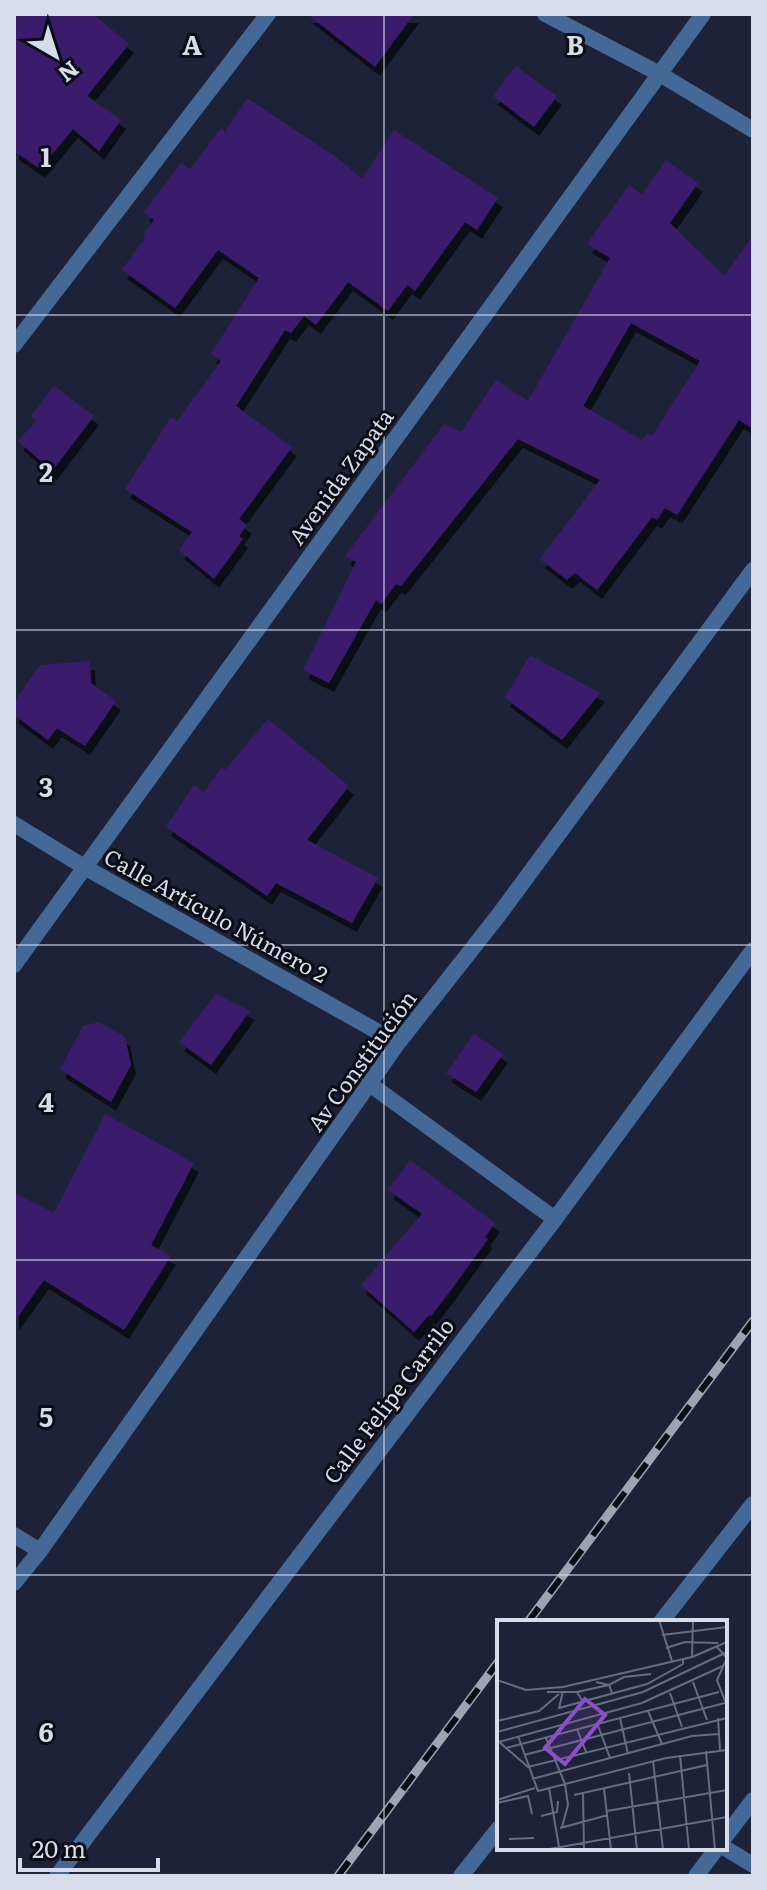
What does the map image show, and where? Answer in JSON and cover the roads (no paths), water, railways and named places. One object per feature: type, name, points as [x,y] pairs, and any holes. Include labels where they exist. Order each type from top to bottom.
[{"type":"street","points":[[14,345],[268,14]]},
{"type":"street","points":[[545,14],[658,73],[753,130]]},
{"type":"street","name":"Avenida Zapata","points":[[14,965],[703,14]]},
{"type":"street","name":"Av Constitución","points":[[14,1583],[40,1551],[398,1043],[507,903],[753,570]]},
{"type":"street","name":"Calle Artículo Número 2","points":[[14,824],[86,868],[398,1043]]},
{"type":"street","name":"Calle Felipe Carrilo","points":[[57,1876],[555,1219],[753,950]]},
{"type":"street","points":[[371,1085],[555,1219]]},
{"type":"street","points":[[663,1620],[753,1504]]},
{"type":"street","points":[[14,1535],[40,1551]]},
{"type":"street","points":[[727,1834],[753,1800]]},
{"type":"street","points":[[461,1876],[497,1831]]},
{"type":"street","points":[[727,1849],[753,1865]]},
{"type":"street","points":[[696,1876],[716,1850]]},
{"type":"railway","points":[[529,1620],[753,1321]]},
{"type":"railway","points":[[338,1876],[497,1664]]}]
